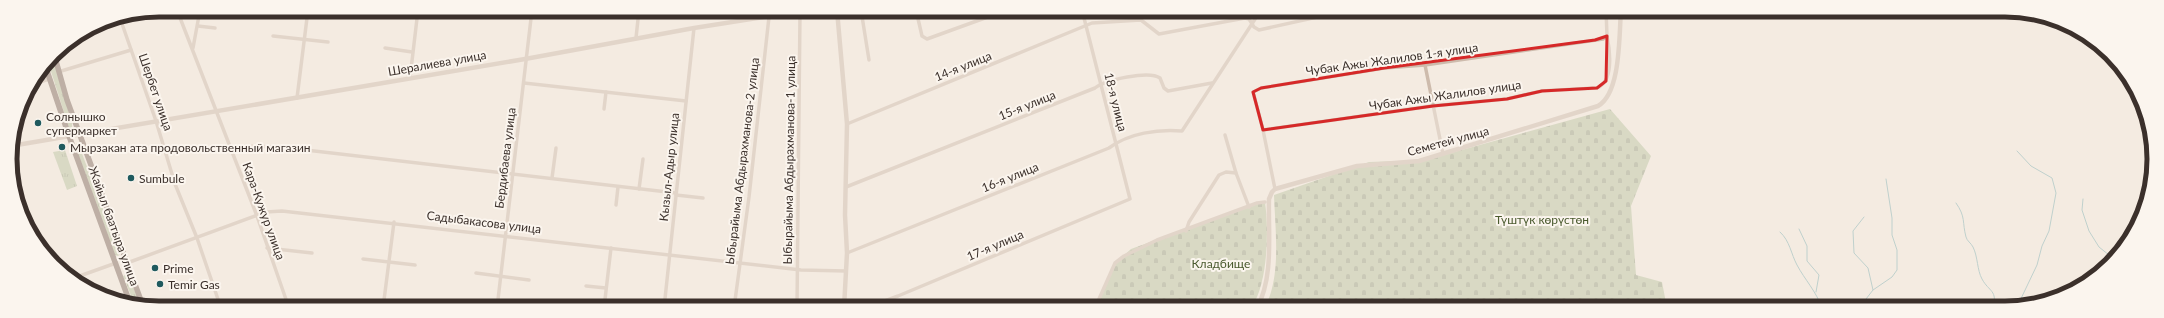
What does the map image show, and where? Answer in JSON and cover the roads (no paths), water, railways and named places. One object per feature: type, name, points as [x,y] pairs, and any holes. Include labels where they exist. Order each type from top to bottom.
[{"type":"main road","name":"Жайыл баатыра улица","points":[[56,62],[79,134],[141,300]]},
{"type":"main road","name":"Жайыл баатыра улица","points":[[47,71],[69,136],[128,297]]},
{"type":"main road","points":[[116,263],[127,263]]},
{"type":"street","name":"Кара-Кужур улица","points":[[179,17],[193,48],[257,216],[286,301]]},
{"type":"street","points":[[193,48],[199,17]]},
{"type":"street","points":[[297,98],[307,17]]},
{"type":"street","points":[[410,78],[417,17]]},
{"type":"street","name":"Бердибаева улица","points":[[498,301],[531,17]]},
{"type":"street","points":[[636,38],[639,17]]},
{"type":"street","name":"Шералиева улица","points":[[18,145],[525,59],[694,28],[769,17]]},
{"type":"street","name":"Ыбырайыма Абдырахманова-2 улица","points":[[735,301],[769,17]]},
{"type":"street","name":"Ыбырайыма Абдырахманова-1 улица","points":[[797,301],[800,17]]},
{"type":"street","points":[[838,17],[847,124],[847,253],[844,301]]},
{"type":"street","points":[[862,17],[869,60]]},
{"type":"street","points":[[918,17],[922,36],[927,39],[989,17]]},
{"type":"street","name":"18-я улица","points":[[1084,17],[1130,199]]},
{"type":"street","points":[[1212,83],[1256,17]]},
{"type":"street","points":[[1252,23],[1256,30],[1263,30],[1319,17]]},
{"type":"street","points":[[1607,17],[1608,36]]},
{"type":"street","name":"Семетей улица","points":[[1275,189],[1356,166],[1413,162],[1587,110],[1604,102],[1610,93],[1614,81],[1620,17]]},
{"type":"street","name":"14-я улица","points":[[847,124],[1086,27],[1092,23],[1141,20],[1159,34],[1246,18],[1252,23]]},
{"type":"street","name":"Шербет улица","points":[[121,22],[176,184],[197,238],[219,301]]},
{"type":"street","points":[[198,26],[215,28]]},
{"type":"street","name":"Кызыл-Адыр улица","points":[[665,301],[694,28]]},
{"type":"street","points":[[273,36],[328,42]]},
{"type":"street","name":"Чубак Ажы Жалилов 1-я улица","points":[[1275,189],[1263,130],[1253,92],[1261,88],[1384,68],[1425,65],[1595,40],[1608,36]]},
{"type":"street","name":"Чубак Ажы Жалилов улица","points":[[1263,130],[1433,106],[1493,101],[1542,91],[1603,86],[1606,81],[1608,69],[1608,36]]},
{"type":"street","points":[[385,48],[412,52]]},
{"type":"street","points":[[58,72],[131,50]]},
{"type":"street","points":[[1425,65],[1443,154]]},
{"type":"street","name":"15-я улица","points":[[846,187],[1095,88],[1101,83],[1148,74],[1160,78],[1164,88],[1168,91],[1212,83]]},
{"type":"street","points":[[40,82],[49,79]]},
{"type":"street","points":[[524,83],[686,101]]},
{"type":"street","name":"16-я улица","points":[[847,253],[1109,148],[1121,139],[1160,131],[1182,131],[1212,83]]},
{"type":"street","points":[[604,109],[606,92]]},
{"type":"street","points":[[1225,135],[1236,173],[1249,207]]},
{"type":"street","points":[[231,151],[246,146],[280,147],[552,178],[703,198]]},
{"type":"street","points":[[552,178],[556,148]]},
{"type":"street","points":[[639,189],[643,159]]},
{"type":"street","points":[[1186,230],[1189,222],[1219,175],[1226,172],[1236,173]]},
{"type":"street","points":[[616,205],[618,187]]},
{"type":"street","points":[[1259,301],[1266,282],[1269,199],[1275,189]]},
{"type":"street","name":"17-я улица","points":[[885,301],[1130,199]]},
{"type":"street","points":[[1098,301],[1115,263],[1124,256],[1186,230],[1265,202]]},
{"type":"street","name":"Садыбакасова улица","points":[[127,263],[257,216],[282,211],[505,234],[740,263],[798,269],[846,270]]},
{"type":"street","points":[[384,301],[394,222]]},
{"type":"street","points":[[267,248],[312,253]]},
{"type":"street","points":[[605,301],[611,248]]},
{"type":"street","points":[[363,259],[415,265]]},
{"type":"street","points":[[79,276],[116,263]]},
{"type":"street","points":[[476,273],[529,280]]},
{"type":"street","points":[[586,286],[606,288]]},
{"type":"waterway","points":[[2017,151],[2031,166],[2052,178],[2056,193],[2049,231],[2042,246],[2037,265],[2020,300]]},
{"type":"waterway","points":[[1873,290],[1892,277],[1897,270],[1897,250],[1892,235],[1892,218],[1886,179]]},
{"type":"waterway","points":[[2083,199],[2082,210],[2089,231],[2099,247],[2109,255]]},
{"type":"waterway","points":[[1956,203],[1963,216],[1967,238],[1975,251],[1980,275],[1994,294],[1994,301]]},
{"type":"waterway","points":[[1864,217],[1853,231],[1854,253],[1868,268],[1873,290],[1864,301]]},
{"type":"waterway","points":[[1799,229],[1807,246],[1807,261],[1819,275],[1816,292]]},
{"type":"waterway","points":[[1780,232],[1786,239],[1797,265],[1819,301]]},
{"type":"place","name":"Солнышко супермаркет","points":[[38,123]]},
{"type":"place","name":"Мырзакан ата продовольственный магазин","points":[[62,147]]},
{"type":"place","name":"Sumbule","points":[[131,178]]},
{"type":"place","name":"Prime","points":[[155,268]]},
{"type":"place","name":"Temir Gas","points":[[160,284]]},
{"type":"park label","name":"Түштүк көрүстөн","points":[[1542,219]]},
{"type":"park label","name":"Кладбище","points":[[1221,263]]}]
